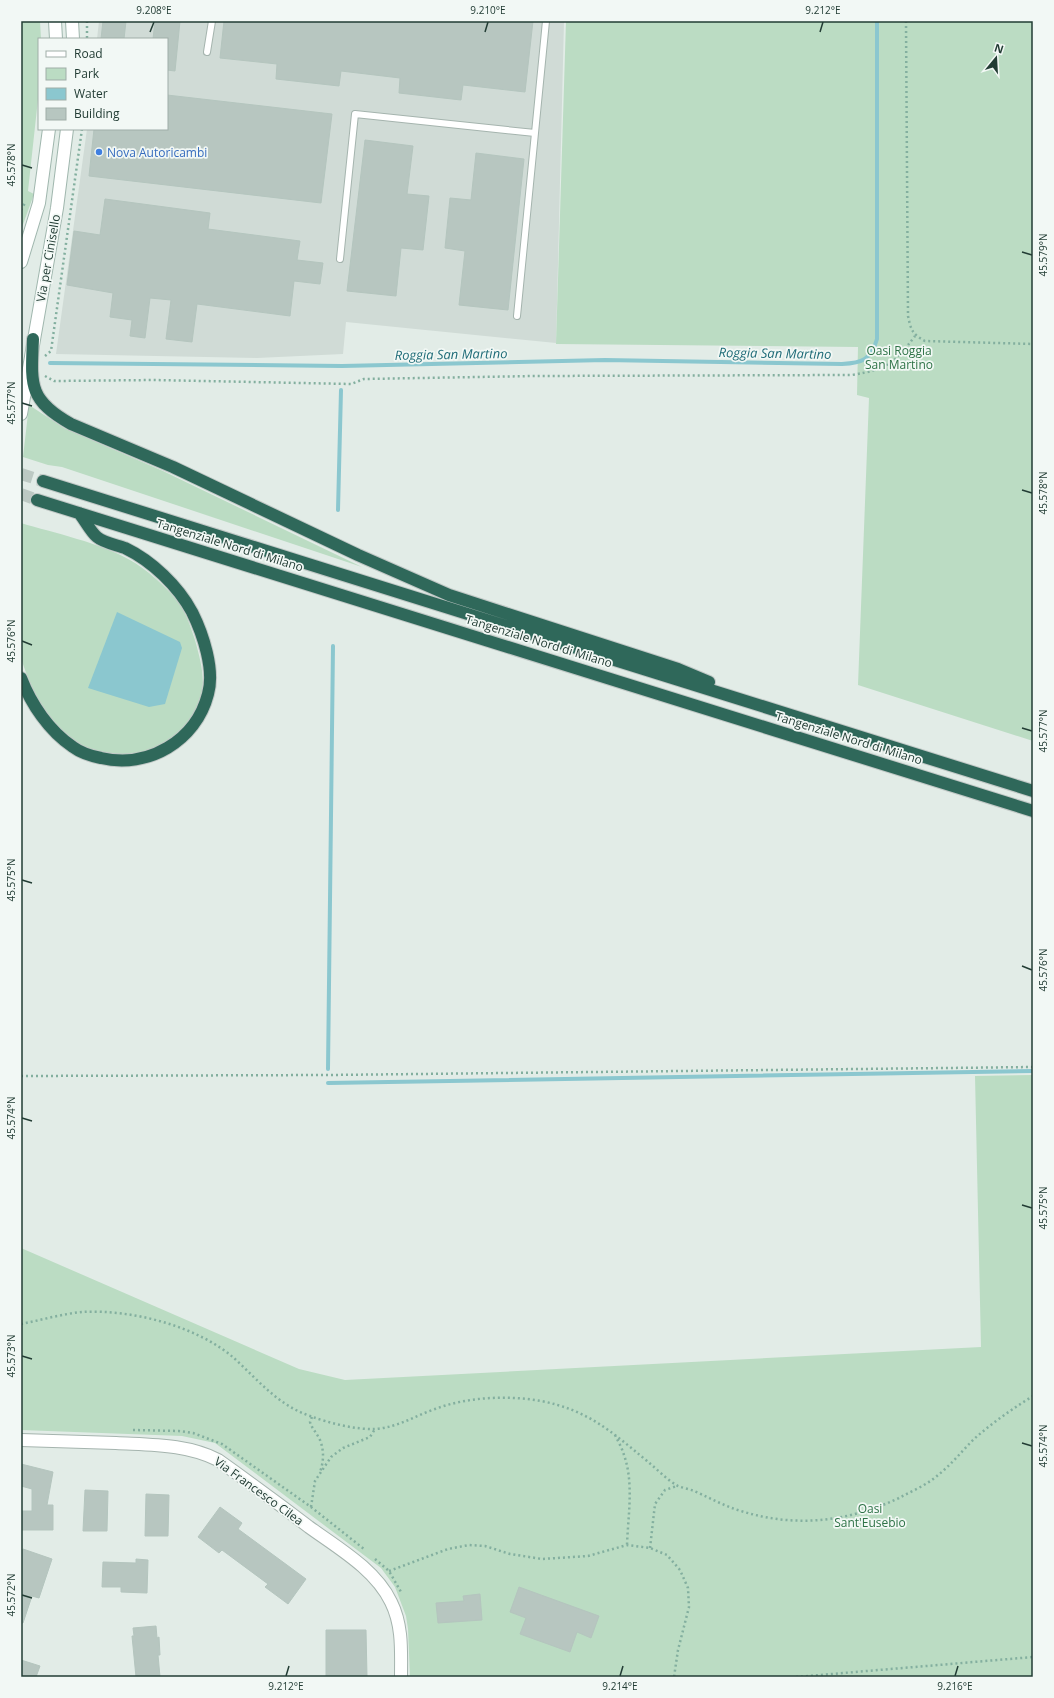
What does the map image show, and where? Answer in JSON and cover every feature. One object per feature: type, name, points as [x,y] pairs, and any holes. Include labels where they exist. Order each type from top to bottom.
[{"type":"highway","points":[[33,339],[31,372],[34,388],[45,406],[57,416],[71,424],[173,467],[358,555],[449,595],[678,669],[769,708]]},
{"type":"highway","name":"Tangenziale Nord di Milano","points":[[43,481],[1033,791]]},
{"type":"highway","name":"Tangenziale Nord di Milano","points":[[37,500],[1033,811]]},
{"type":"highway","points":[[21,678],[34,705],[61,737],[73,747],[83,752],[107,760],[121,761],[139,759],[158,754],[169,748],[186,734],[200,715],[205,705],[209,693],[210,677],[208,658],[199,629],[184,599],[172,585],[147,562],[126,549],[97,538],[79,513]]},
{"type":"street","points":[[55,21],[56,38]]},
{"type":"street","points":[[72,21],[73,38]]},
{"type":"street","name":"Via per Cinisello","points":[[21,262],[39,203],[49,130]]},
{"type":"street","name":"Via per Cinisello","points":[[21,414],[57,208],[67,130]]},
{"type":"street","name":"Via Francesco Cilea","points":[[21,1440],[124,1443],[179,1447],[206,1453],[218,1460],[360,1564],[382,1586],[392,1603],[398,1619],[401,1639],[401,1677]]},
{"type":"lane","points":[[207,52],[212,21]]},
{"type":"lane","points":[[517,316],[546,21]]},
{"type":"lane","points":[[340,259],[355,114],[535,133]]},
{"type":"path","points":[[87,21],[87,38]]},
{"type":"path","points":[[906,21],[908,316],[910,327],[915,336],[925,340],[939,342],[1033,344]]},
{"type":"path","points":[[44,358],[51,351],[82,130]]},
{"type":"path","points":[[43,373],[45,376],[54,381],[154,380],[351,384],[364,379],[395,378],[852,375],[876,370],[892,363],[915,336]]},
{"type":"path","points":[[21,1076],[1033,1067]]},
{"type":"path","points":[[21,1324],[80,1312],[117,1312],[142,1316],[179,1327],[215,1344],[234,1358],[262,1387],[280,1401],[297,1411],[312,1417],[343,1425],[376,1429],[402,1424],[436,1408],[468,1399],[540,1401],[588,1416],[615,1434],[678,1486],[744,1512],[787,1521],[836,1519],[876,1509],[913,1491],[938,1476],[974,1439],[1013,1408],[1033,1396]]},
{"type":"path","points":[[312,1417],[310,1422],[312,1429],[320,1439],[323,1453],[323,1463],[318,1476]]},
{"type":"path","points":[[311,1507],[315,1481],[331,1457],[344,1448],[370,1437],[376,1429]]},
{"type":"path","points":[[615,1434],[624,1455],[628,1472],[629,1494],[627,1545]]},
{"type":"path","points":[[650,1548],[655,1504],[665,1490],[678,1486]]},
{"type":"path","points":[[389,1571],[448,1549],[469,1545],[485,1546],[510,1554],[542,1559],[588,1556],[627,1545],[650,1548],[667,1555],[680,1570],[688,1588],[689,1607],[678,1650],[674,1677]]},
{"type":"path","points":[[796,1677],[1033,1657]]},
{"type":"shaded area","points":[[99,21],[564,21],[556,343],[346,322],[343,354],[257,358],[56,354],[87,130],[168,130],[168,38],[97,38]]},
{"type":"green space","points":[[21,21],[40,21],[41,38],[38,38],[38,99],[28,191],[34,194],[21,230]]},
{"type":"green space","name":"Oasi Roggia San Martino","points":[[566,21],[1033,21],[1033,741],[858,685],[869,398],[857,395],[858,347],[556,344]]},
{"type":"green space","points":[[29,405],[64,428],[163,471],[362,567],[62,467],[48,465],[23,457]]},
{"type":"green space","points":[[21,523],[91,543],[118,554],[149,573],[181,606],[195,640],[203,676],[203,683],[201,697],[194,715],[187,728],[179,736],[165,744],[140,754],[120,756],[105,754],[76,743],[62,732],[54,723],[34,692],[21,658]]},
{"type":"green space","name":"Oasi Sant'Eusebio","points":[[1033,1075],[1033,1677],[410,1677],[406,1616],[395,1587],[381,1568],[215,1443],[182,1436],[21,1430],[21,1248],[299,1369],[345,1380],[981,1347],[975,1076]]},
{"type":"water","points":[[117,612],[180,642],[182,648],[165,704],[149,707],[88,688]]},
{"type":"building","points":[[103,21],[126,21],[124,38],[101,38]]},
{"type":"building","points":[[155,21],[180,21],[175,71],[168,70],[168,38],[153,38]]},
{"type":"building","points":[[224,21],[533,21],[525,92],[463,85],[461,100],[399,93],[400,78],[341,71],[339,86],[276,79],[277,64],[220,58]]},
{"type":"building","points":[[168,95],[332,114],[321,203],[89,176],[94,130],[168,130]]},
{"type":"building","points":[[365,140],[413,146],[407,194],[429,196],[423,250],[401,248],[396,296],[347,291]]},
{"type":"building","points":[[476,153],[524,159],[508,310],[459,305],[465,251],[445,248],[450,198],[471,200]]},
{"type":"building","points":[[105,199],[210,213],[208,229],[300,241],[297,260],[323,263],[320,284],[294,281],[290,316],[197,304],[192,342],[166,339],[171,300],[150,298],[145,338],[130,336],[132,320],[110,317],[113,293],[67,285],[74,231],[100,235]]},
{"type":"building","points":[[21,1464],[53,1472],[47,1505],[53,1505],[53,1530],[21,1530],[21,1511],[32,1511],[32,1489],[21,1486]]},
{"type":"building","points":[[85,1490],[108,1491],[107,1531],[83,1531]]},
{"type":"building","points":[[146,1494],[169,1495],[168,1536],[145,1536]]},
{"type":"building","points":[[220,1507],[242,1523],[238,1529],[306,1579],[288,1604],[265,1587],[268,1584],[222,1550],[219,1553],[198,1537]]},
{"type":"building","points":[[23,1549],[52,1559],[39,1598],[32,1596],[23,1623],[21,1623],[21,1556]]},
{"type":"building","points":[[136,1559],[148,1560],[147,1593],[121,1592],[121,1587],[102,1587],[103,1562],[136,1563]]},
{"type":"building","points":[[519,1587],[599,1616],[591,1638],[577,1632],[570,1652],[520,1634],[526,1618],[510,1612]]},
{"type":"building","points":[[480,1594],[482,1620],[438,1623],[436,1603],[464,1601],[463,1596]]},
{"type":"building","points":[[156,1626],[157,1638],[159,1637],[160,1655],[158,1655],[160,1677],[136,1677],[132,1636],[134,1636],[133,1628]]},
{"type":"building","points":[[326,1630],[366,1630],[367,1677],[326,1677]]},
{"type":"building","points":[[21,1660],[40,1666],[36,1677],[21,1677]]},
{"type":"waterway","name":"Roggia San Martino","points":[[50,363],[342,366],[605,360],[842,364],[855,363],[865,359],[872,352],[877,339],[877,21]]},
{"type":"waterway","points":[[338,510],[341,390]]},
{"type":"waterway","points":[[328,1069],[333,646]]},
{"type":"waterway","points":[[328,1083],[1033,1071]]},
{"type":"tunnel","points":[[21,474],[43,481]]},
{"type":"tunnel","points":[[21,494],[37,500]]},
{"type":"place","name":"Nova Autoricambi","points":[[99,152]]}]
